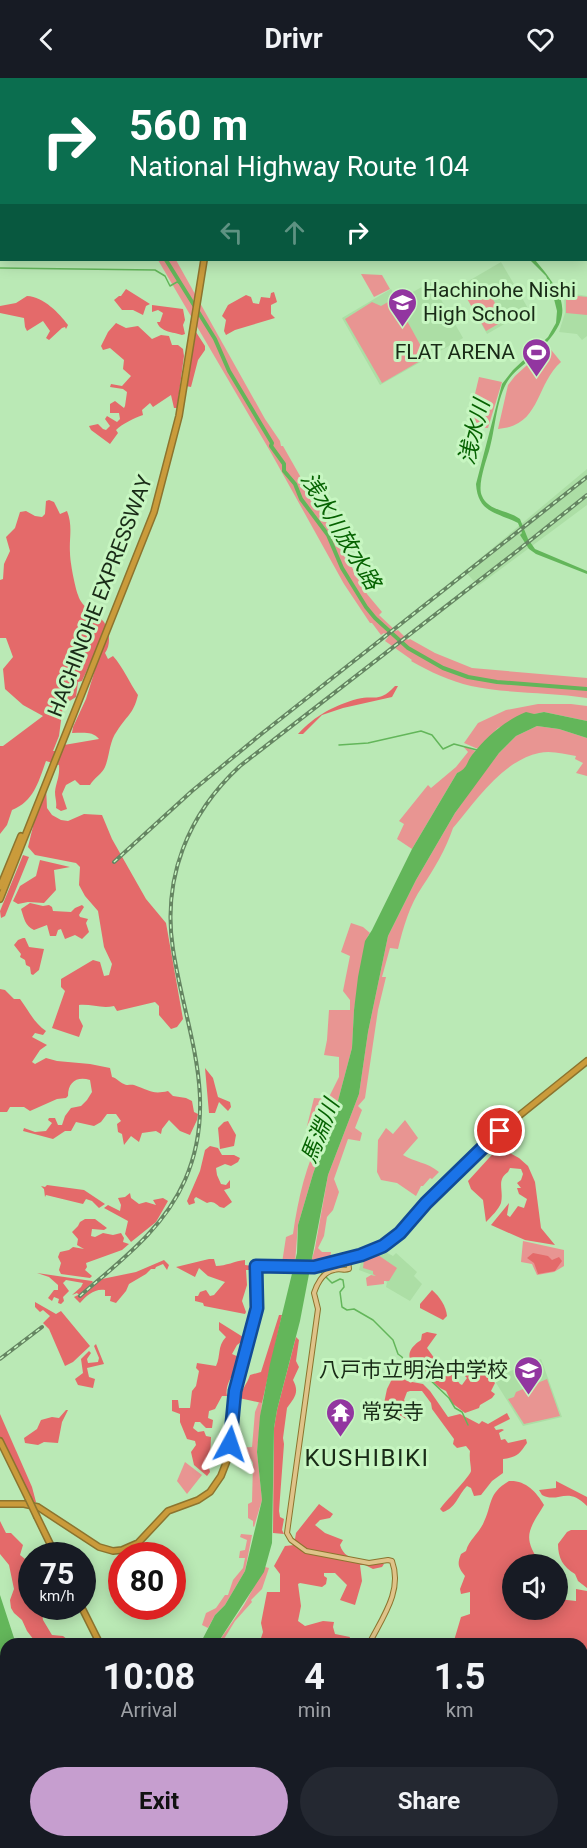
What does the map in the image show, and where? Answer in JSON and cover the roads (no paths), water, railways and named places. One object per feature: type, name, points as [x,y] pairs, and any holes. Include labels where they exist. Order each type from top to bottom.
[{"type":"highway","name":"HACHINOHE EXPRESSWAY","points":[[0,887],[149,526],[175,424],[203,261]]},
{"type":"highway","name":"HACHINOHE EXPRESSWAY","points":[[0,899],[99,649]]},
{"type":"highway","points":[[0,1504],[24,1504],[38,1507],[99,1547],[113,1551],[138,1543],[168,1511],[198,1500],[210,1492],[224,1470],[229,1453],[235,1391],[257,1308],[256,1266],[309,1267],[377,1250],[395,1238],[426,1203],[506,1125],[587,1061]]},
{"type":"highway","points":[[0,1444],[48,1542]]},
{"type":"highway","points":[[87,1620],[95,1638]]},
{"type":"main road","points":[[348,1259],[349,1269],[333,1270],[326,1274],[314,1293],[318,1309],[286,1533],[291,1540],[306,1551],[369,1563],[392,1561],[395,1579],[394,1593],[372,1638]]},
{"type":"waterway","name":"浅水川放水路","points":[[167,261],[215,339],[229,371],[272,443],[271,446],[284,464],[284,471],[295,484],[301,499],[328,535],[342,568],[375,618],[408,648],[443,668],[468,677],[497,682],[587,689]]},
{"type":"waterway","points":[[0,268],[155,270],[165,276],[170,286],[177,282],[181,284]]},
{"type":"waterway","points":[[339,745],[368,743],[421,731],[432,735],[443,749],[454,744],[477,750]]},
{"type":"waterway","points":[[316,1270],[332,1283],[343,1280],[344,1287],[340,1292],[342,1307],[347,1310],[354,1309],[373,1320],[393,1340],[407,1368],[426,1376],[449,1398],[455,1408],[462,1412],[468,1425]]},
{"type":"railway","points":[[114,862],[192,791],[260,735],[587,477]]},
{"type":"railway","points":[[80,1296],[139,1244],[165,1214],[185,1180],[195,1150],[200,1121],[197,1064],[178,979],[171,923],[172,897],[183,849],[206,805],[240,766],[587,495]]},
{"type":"railway","points":[[0,1359],[42,1327]]},
{"type":"place","name":"Hachinohe Nishi High School","points":[[402,328]]},
{"type":"place","name":"FLAT ARENA","points":[[536,378]]},
{"type":"place","name":"八戸市立明治中学校","points":[[529,1396]]},
{"type":"place","name":"常安寺","points":[[340,1438]]},
{"type":"district","name":"KUSHIBIKI","points":[[367,1458]]},
{"type":"water label","name":"浅水川","points":[[474,432]]},
{"type":"water label","name":"馬淵川","points":[[320,1131]]}]
